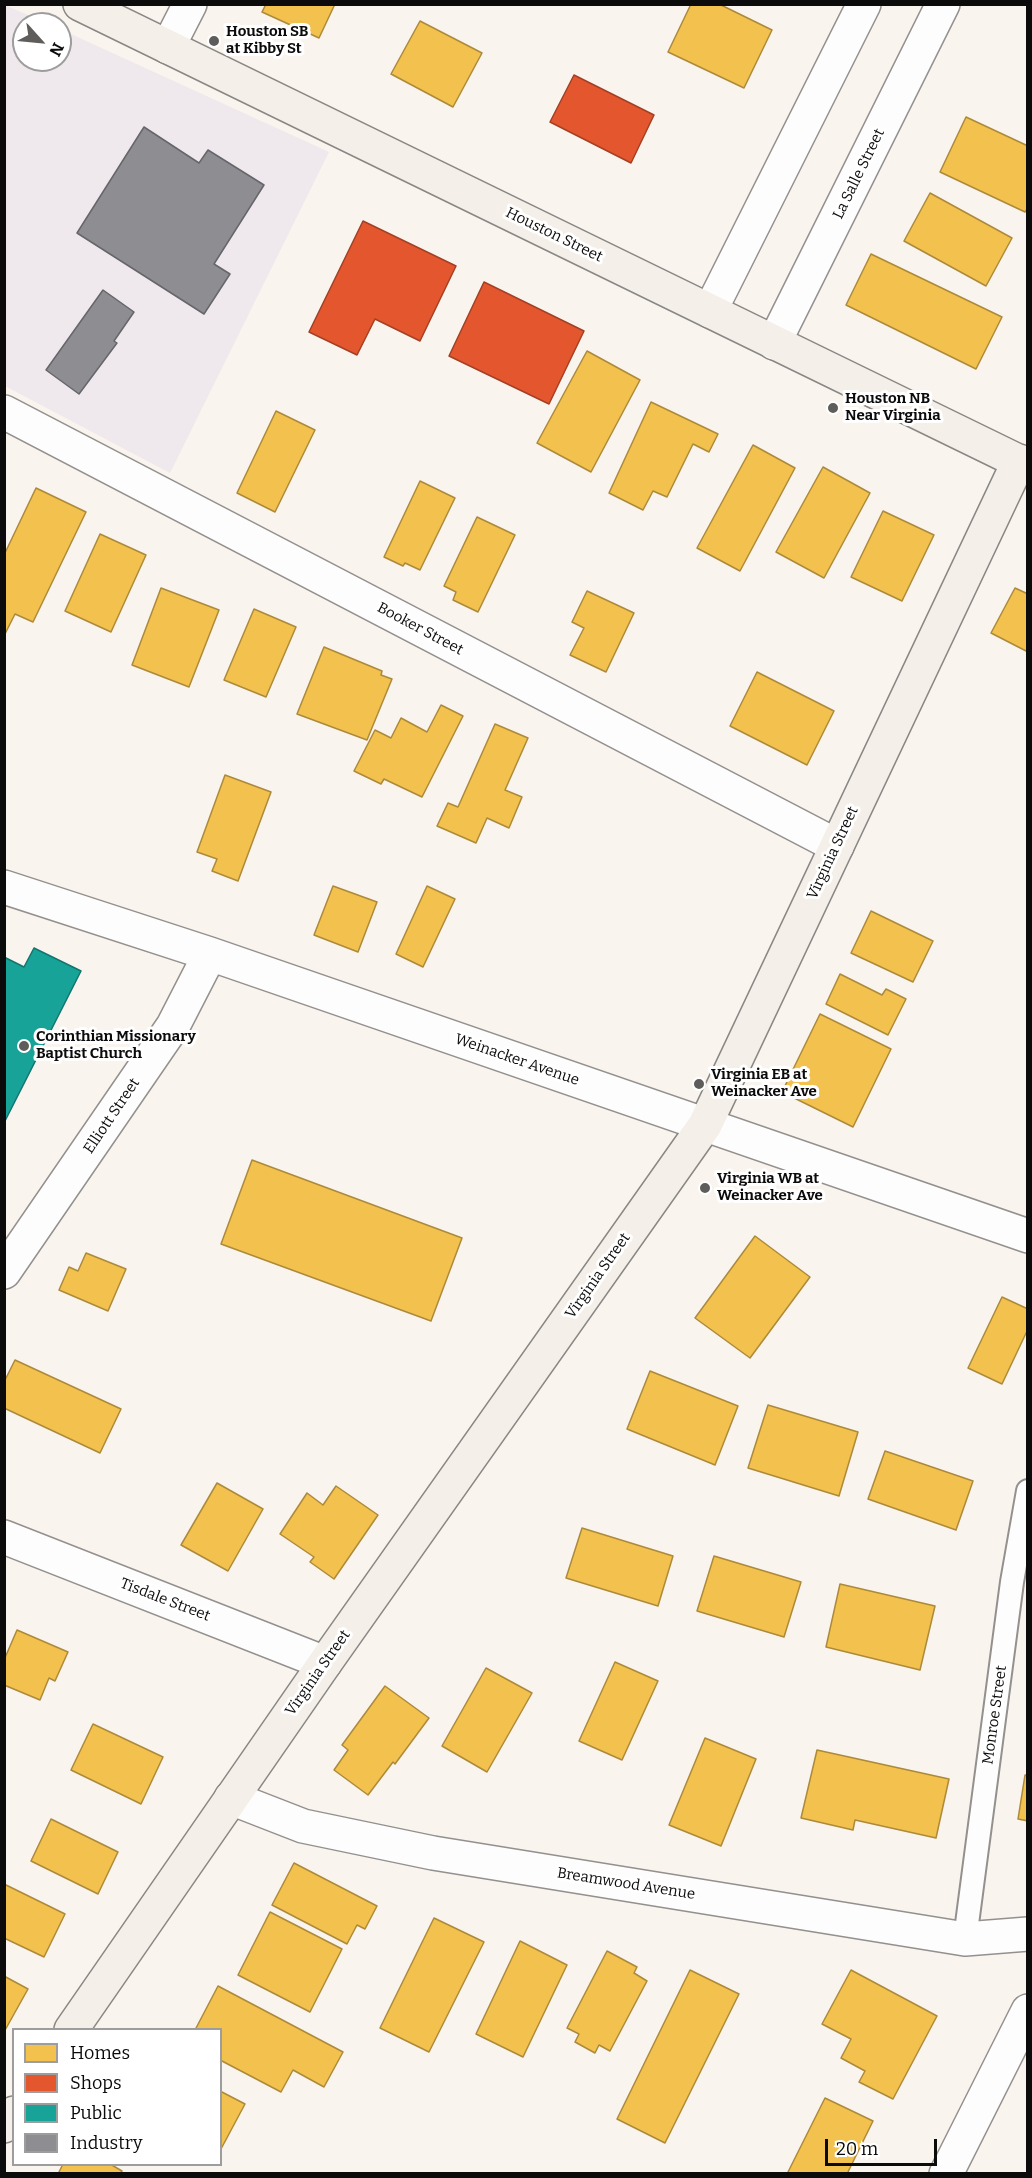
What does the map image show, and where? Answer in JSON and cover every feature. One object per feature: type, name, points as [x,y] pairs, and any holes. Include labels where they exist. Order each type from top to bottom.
[{"type":"street","name":"Houston Street","points":[[80,4],[1023,463]]},
{"type":"street","points":[[168,47],[190,4]]},
{"type":"street","points":[[710,311],[864,4]]},
{"type":"street","name":"La Salle Street","points":[[774,343],[943,4]]},
{"type":"street","name":"Booker Street","points":[[4,412],[837,846]]},
{"type":"street","name":"Virginia Street","points":[[72,2028],[325,1663],[705,1125],[837,846],[1023,463]]},
{"type":"street","name":"Weinacker Avenue","points":[[4,887],[210,954],[1028,1236]]},
{"type":"street","name":"Elliott Street","points":[[4,1272],[173,1026],[210,954]]},
{"type":"street","name":"Tisdale Street","points":[[4,1538],[325,1663]]},
{"type":"street","name":"Breamwood Avenue","points":[[231,1798],[303,1826],[433,1853],[965,1939],[1028,1934]]},
{"type":"street","points":[[946,2174],[1028,2011]]},
{"type":"lane","name":"Monroe Street","points":[[965,1939],[1012,1582],[1028,1491]]},
{"type":"shaded area","points":[[4,5],[21,12],[12,12],[12,72],[72,72],[72,34],[329,152],[170,473],[5,386]]},
{"type":"building: Homes","points":[[266,4],[335,4],[319,38],[262,12]]},
{"type":"building: Homes","points":[[691,4],[719,4],[772,30],[744,88],[668,52]]},
{"type":"building: Homes","points":[[420,21],[482,53],[453,107],[391,74]]},
{"type":"building: Homes","points":[[966,117],[1028,146],[1028,208],[1025,212],[940,172]]},
{"type":"building: Homes","points":[[930,193],[1012,238],[986,286],[904,241]]},
{"type":"building: Homes","points":[[871,254],[1002,317],[976,369],[846,305]]},
{"type":"building: Homes","points":[[587,351],[640,380],[591,472],[537,443]]},
{"type":"building: Homes","points":[[651,402],[718,434],[709,452],[693,444],[667,497],[653,491],[643,510],[609,493]]},
{"type":"building: Homes","points":[[276,411],[315,430],[275,512],[237,493]]},
{"type":"building: Homes","points":[[753,445],[795,468],[740,571],[697,548]]},
{"type":"building: Homes","points":[[823,467],[870,493],[824,578],[776,552]]},
{"type":"building: Homes","points":[[420,481],[455,498],[420,570],[405,563],[403,566],[384,557]]},
{"type":"building: Homes","points":[[36,488],[86,512],[33,622],[15,614],[4,636],[4,555]]},
{"type":"building: Homes","points":[[883,511],[934,535],[902,601],[851,577]]},
{"type":"building: Homes","points":[[477,517],[515,535],[478,612],[453,600],[456,592],[444,586]]},
{"type":"building: Homes","points":[[100,534],[146,555],[111,632],[65,611]]},
{"type":"building: Homes","points":[[161,588],[219,610],[189,687],[132,665]]},
{"type":"building: Homes","points":[[1015,588],[1028,594],[1028,652],[991,633]]},
{"type":"building: Homes","points":[[587,591],[634,613],[606,672],[570,655],[584,628],[572,622]]},
{"type":"building: Homes","points":[[254,609],[296,627],[266,697],[224,680]]},
{"type":"building: Homes","points":[[324,647],[382,671],[381,675],[392,679],[367,740],[297,714]]},
{"type":"building: Homes","points":[[757,672],[834,711],[807,765],[730,726]]},
{"type":"building: Homes","points":[[441,705],[463,716],[422,797],[384,779],[381,784],[354,771],[375,730],[391,738],[401,718],[427,732]]},
{"type":"building: Homes","points":[[495,724],[528,738],[505,790],[522,797],[509,828],[487,818],[476,843],[437,826],[448,803],[458,807]]},
{"type":"building: Homes","points":[[225,775],[271,792],[238,881],[212,871],[217,859],[197,852]]},
{"type":"building: Homes","points":[[333,886],[377,902],[358,952],[314,935]]},
{"type":"building: Homes","points":[[427,886],[455,899],[423,967],[396,954]]},
{"type":"building: Homes","points":[[871,911],[933,941],[913,982],[851,953]]},
{"type":"building: Homes","points":[[840,974],[882,995],[886,989],[906,999],[888,1035],[826,1004]]},
{"type":"building: Homes","points":[[820,1014],[891,1049],[853,1127],[782,1092]]},
{"type":"building: Homes","points":[[252,1160],[462,1238],[431,1321],[221,1244]]},
{"type":"building: Homes","points":[[755,1236],[810,1277],[750,1358],[695,1318]]},
{"type":"building: Homes","points":[[86,1253],[126,1269],[108,1311],[59,1290],[69,1267],[78,1271]]},
{"type":"building: Homes","points":[[1002,1297],[1028,1309],[1028,1329],[1002,1384],[968,1368]]},
{"type":"building: Homes","points":[[15,1360],[121,1409],[100,1453],[4,1408],[4,1382]]},
{"type":"building: Homes","points":[[650,1371],[738,1406],[715,1465],[627,1429]]},
{"type":"building: Homes","points":[[768,1405],[858,1432],[839,1496],[748,1468]]},
{"type":"building: Homes","points":[[885,1451],[973,1481],[956,1530],[868,1499]]},
{"type":"building: Homes","points":[[217,1483],[263,1509],[228,1571],[181,1545]]},
{"type":"building: Homes","points":[[336,1486],[378,1515],[334,1579],[310,1562],[314,1557],[280,1534],[307,1493],[323,1505]]},
{"type":"building: Homes","points":[[582,1528],[673,1556],[658,1606],[566,1578]]},
{"type":"building: Homes","points":[[714,1556],[801,1582],[784,1637],[697,1611]]},
{"type":"building: Homes","points":[[840,1584],[935,1606],[920,1670],[826,1647]]},
{"type":"building: Homes","points":[[17,1630],[68,1652],[55,1681],[49,1678],[40,1700],[4,1685],[4,1660]]},
{"type":"building: Homes","points":[[615,1662],[658,1681],[622,1760],[579,1741]]},
{"type":"building: Homes","points":[[486,1668],[532,1693],[487,1772],[442,1746]]},
{"type":"building: Homes","points":[[385,1686],[429,1718],[395,1764],[393,1762],[368,1795],[334,1770],[348,1750],[342,1745]]},
{"type":"building: Homes","points":[[93,1724],[163,1757],[141,1804],[71,1770]]},
{"type":"building: Homes","points":[[705,1738],[756,1759],[721,1846],[669,1825]]},
{"type":"building: Homes","points":[[817,1750],[949,1779],[936,1838],[855,1820],[853,1830],[801,1818]]},
{"type":"building: Homes","points":[[1025,1775],[1028,1775],[1028,1821],[1018,1819]]},
{"type":"building: Homes","points":[[51,1819],[118,1852],[98,1894],[31,1861]]},
{"type":"building: Homes","points":[[294,1863],[377,1906],[365,1929],[357,1925],[347,1944],[272,1905]]},
{"type":"building: Homes","points":[[4,1884],[65,1914],[44,1957],[4,1938]]},
{"type":"building: Homes","points":[[270,1912],[342,1949],[310,2012],[238,1975]]},
{"type":"building: Homes","points":[[434,1918],[484,1942],[429,2052],[380,2028]]},
{"type":"building: Homes","points":[[520,1941],[567,1965],[523,2057],[476,2034]]},
{"type":"building: Homes","points":[[607,1951],[637,1967],[634,1973],[647,1981],[610,2051],[599,2045],[595,2053],[575,2042],[579,2034],[567,2028]]},
{"type":"building: Homes","points":[[690,1970],[739,1994],[665,2143],[617,2119]]},
{"type":"building: Homes","points":[[851,1970],[937,2016],[893,2099],[859,2082],[865,2071],[841,2058],[851,2039],[822,2024]]},
{"type":"building: Homes","points":[[4,1976],[28,1989],[4,2032]]},
{"type":"building: Homes","points":[[218,1986],[343,2052],[324,2087],[293,2070],[281,2092],[222,2061],[222,2028],[196,2028]]},
{"type":"building: Homes","points":[[222,2092],[245,2104],[222,2147]]},
{"type":"building: Homes","points":[[825,2098],[873,2121],[847,2174],[787,2174]]},
{"type":"building: Homes","points":[[62,2166],[113,2166],[122,2171],[120,2174],[58,2174]]},
{"type":"building: Shops","points":[[574,75],[654,115],[631,163],[550,122]]},
{"type":"building: Shops","points":[[363,221],[456,266],[420,341],[375,319],[357,355],[309,332]]},
{"type":"building: Shops","points":[[484,282],[584,331],[549,404],[449,356]]},
{"type":"building: Public","name":"Corinthian Missionary Baptist Church","points":[[34,948],[81,971],[5,1121],[4,957],[24,967]]},
{"type":"building: Industry","points":[[144,127],[199,163],[208,150],[264,185],[214,264],[230,274],[204,314],[77,233]]},
{"type":"building: Industry","points":[[103,290],[134,312],[114,341],[117,343],[79,394],[46,370]]},
{"type":"place","name":"Houston SB at Kibby St","points":[[214,41]]},
{"type":"place","name":"Houston NB Near Virginia","points":[[833,408]]},
{"type":"place","name":"Corinthian Missionary Baptist Church","points":[[24,1046]]},
{"type":"place","name":"Virginia EB at Weinacker Ave","points":[[699,1084]]},
{"type":"place","name":"Virginia WB at Weinacker Ave","points":[[705,1188]]}]
